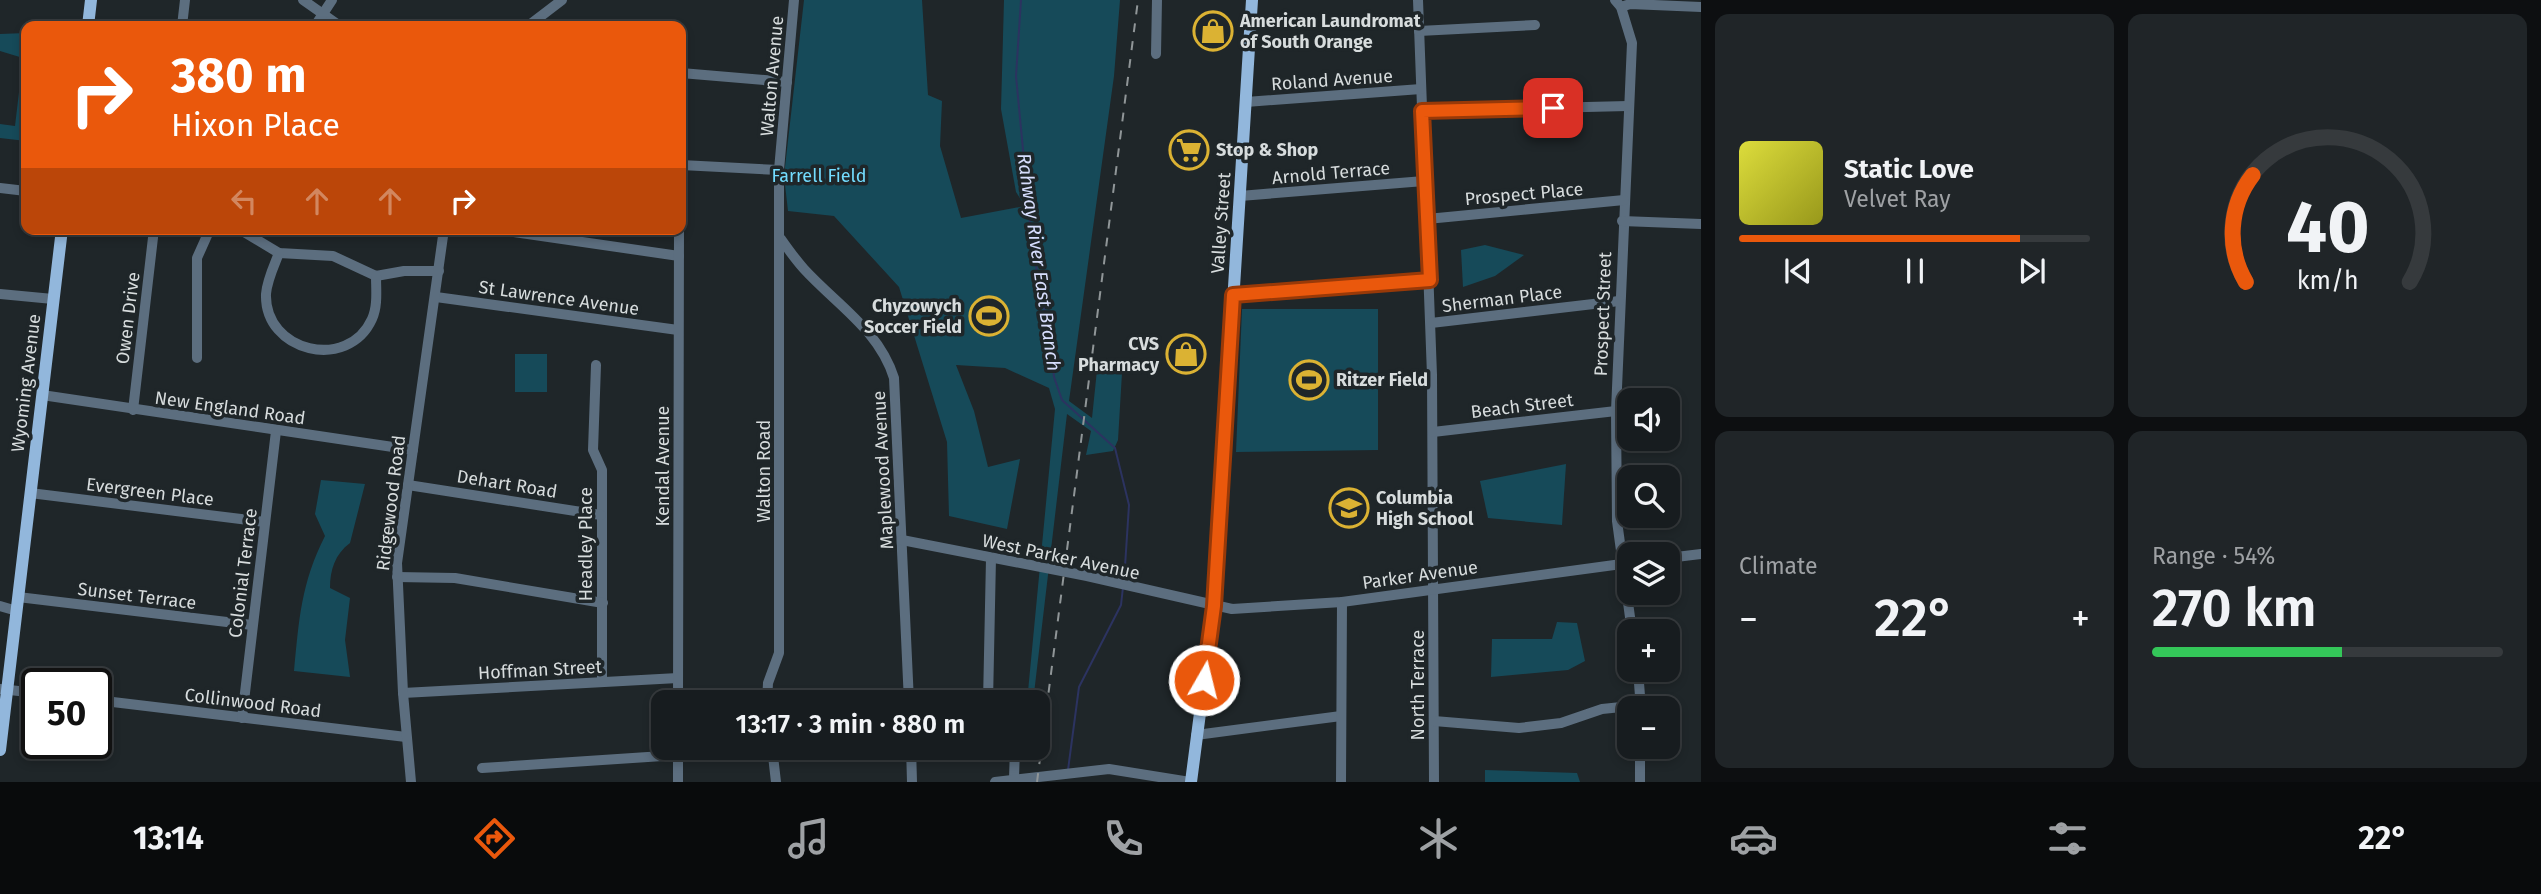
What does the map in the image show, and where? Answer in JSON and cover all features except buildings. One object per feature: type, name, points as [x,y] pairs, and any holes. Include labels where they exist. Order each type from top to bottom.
[{"type":"main road","points":[[89,21],[91,0]]},
{"type":"main road","name":"Valley Street","points":[[1191,782],[1214,606],[1252,0]]},
{"type":"main road","name":"Wyoming Avenue","points":[[0,750],[4,689],[17,604],[61,235]]},
{"type":"street","points":[[183,21],[185,0]]},
{"type":"street","points":[[303,0],[332,21]]},
{"type":"street","points":[[319,21],[332,0]]},
{"type":"street","points":[[535,21],[562,0]]},
{"type":"street","name":"Walton Avenue","points":[[780,238],[779,170],[794,0]]},
{"type":"street","points":[[1156,54],[1157,0]]},
{"type":"street","name":"North Terrace","points":[[1418,0],[1431,323],[1434,782]]},
{"type":"street","points":[[1618,4],[1657,3],[1701,7]]},
{"type":"street","name":"Prospect Street","points":[[1618,4],[1632,43],[1622,221],[1616,411],[1617,521],[1622,542]]},
{"type":"street","points":[[1419,31],[1535,25]]},
{"type":"street","points":[[686,73],[788,82]]},
{"type":"street","name":"Roland Avenue","points":[[1246,102],[1421,89]]},
{"type":"street","points":[[1422,111],[1629,106]]},
{"type":"street","points":[[686,165],[779,170]]},
{"type":"street","name":"Arnold Terrace","points":[[1240,196],[1424,181]]},
{"type":"street","points":[[0,188],[21,190]]},
{"type":"street","name":"Prospect Place","points":[[1427,219],[1624,200]]},
{"type":"street","points":[[1622,221],[1701,224]]},
{"type":"street","name":"Owen Drive","points":[[133,410],[153,235]]},
{"type":"street","points":[[197,358],[197,258],[207,235]]},
{"type":"street","points":[[249,235],[279,253],[333,256],[376,276],[404,271],[439,271]]},
{"type":"street","name":"Ridgewood Road","points":[[411,782],[397,577],[443,235]]},
{"type":"street","points":[[535,235],[679,256]]},
{"type":"street","name":"Kendal Avenue","points":[[678,690],[679,235]]},
{"type":"street","name":"Maplewood Avenue","points":[[780,238],[804,269],[872,335],[889,361],[894,378],[908,690]]},
{"type":"street","name":"Walton Road","points":[[768,690],[779,653],[780,238]]},
{"type":"street","points":[[279,253],[267,289],[269,312],[284,337],[310,350],[338,348],[362,333],[375,311],[376,276]]},
{"type":"street","points":[[1233,295],[1430,280]]},
{"type":"street","points":[[0,294],[53,299]]},
{"type":"street","name":"St Lawrence Avenue","points":[[436,297],[678,330]]},
{"type":"street","name":"Sherman Place","points":[[1431,323],[1619,302]]},
{"type":"street","name":"Headley Place","points":[[596,365],[593,450],[602,470],[602,682]]},
{"type":"street","name":"New England Road","points":[[42,395],[413,450]]},
{"type":"street","name":"Beach Street","points":[[1433,432],[1616,411]]},
{"type":"street","name":"Colonial Terrace","points":[[242,718],[276,431]]},
{"type":"street","name":"Dehart Road","points":[[408,485],[601,515]]},
{"type":"street","name":"Evergreen Place","points":[[30,493],[265,522]]},
{"type":"street","name":"West Parker Avenue","points":[[902,540],[1214,606]]},
{"type":"street","points":[[1680,557],[1701,554]]},
{"type":"street","points":[[988,690],[991,558]]},
{"type":"street","name":"Parker Avenue","points":[[1214,606],[1248,610],[1342,602],[1617,564]]},
{"type":"street","points":[[397,577],[455,578],[603,603]]},
{"type":"street","points":[[1341,782],[1342,602]]},
{"type":"street","name":"Sunset Terrace","points":[[0,606],[17,604],[252,625]]},
{"type":"street","name":"Hoffman Street","points":[[403,693],[678,678]]},
{"type":"street","name":"Collinwood Road","points":[[112,702],[406,737]]},
{"type":"street","points":[[1434,721],[1519,728],[1561,723],[1602,709],[1617,708]]},
{"type":"street","points":[[1196,735],[1341,716]]},
{"type":"street","points":[[482,768],[651,753]]},
{"type":"street","points":[[1640,759],[1640,782]]},
{"type":"street","points":[[678,760],[678,782]]},
{"type":"street","points":[[773,760],[776,782]]},
{"type":"street","points":[[911,760],[912,782]]},
{"type":"street","points":[[1014,779],[1015,760]]},
{"type":"street","points":[[995,782],[1052,778],[1069,773],[1116,769],[1191,782]]},
{"type":"green space","name":"Farrell Field","points":[[804,0],[922,0],[928,95],[942,101],[940,146],[961,218],[1025,206],[1016,192],[1001,109],[1004,0],[1120,0],[1114,76],[1069,401],[1092,418],[1097,370],[1122,373],[1118,440],[1113,451],[1086,455],[1091,431],[1067,414],[1034,690],[1028,690],[1055,409],[1049,388],[1005,368],[956,365],[974,411],[988,467],[1020,459],[1007,529],[949,516],[947,442],[899,287],[834,216],[788,211],[784,176]]},
{"type":"green space","points":[[21,33],[21,57],[0,51],[0,34]]},
{"type":"green space","points":[[21,75],[21,140],[0,138],[0,124],[15,126]]},
{"type":"green space","points":[[1485,245],[1524,255],[1495,276],[1463,287],[1461,250]]},
{"type":"green space","name":"Ritzer Field","points":[[1242,309],[1378,309],[1378,450],[1236,452]]},
{"type":"green space","points":[[515,354],[547,354],[547,392],[515,392]]},
{"type":"green space","points":[[1566,464],[1562,525],[1488,518],[1480,481]]},
{"type":"green space","points":[[321,480],[365,484],[350,543],[337,557],[330,581],[330,588],[350,598],[345,640],[350,677],[294,671],[306,586],[325,536],[315,514]]},
{"type":"green space","points":[[1557,622],[1577,623],[1585,661],[1568,670],[1491,677],[1492,639],[1552,639]]},
{"type":"green space","points":[[1485,770],[1577,773],[1580,782],[1485,782]]},
{"type":"waterway","name":"Rahway River East Branch","points":[[1021,0],[1016,76],[1032,245],[1050,338],[1054,377],[1062,400],[1115,448],[1129,505],[1124,582]]},
{"type":"waterway","name":"Rahway River East Branch","points":[[1068,770],[1079,687],[1121,605],[1123,587]]},
{"type":"railway","points":[[1037,782],[1138,0]]},
{"type":"place","name":"American Laundromat of South Orange","points":[[1213,31]]},
{"type":"place","name":"Stop & Shop","points":[[1189,150]]},
{"type":"place","name":"Chyzowych Soccer Field","points":[[989,316]]},
{"type":"place","name":"CVS Pharmacy","points":[[1186,354]]},
{"type":"place","name":"Ritzer Field","points":[[1309,380]]},
{"type":"place","name":"Columbia High School","points":[[1349,508]]},
{"type":"route","points":[[1204,680],[1214,606],[1233,295],[1430,280],[1422,111],[1553,108]]}]
